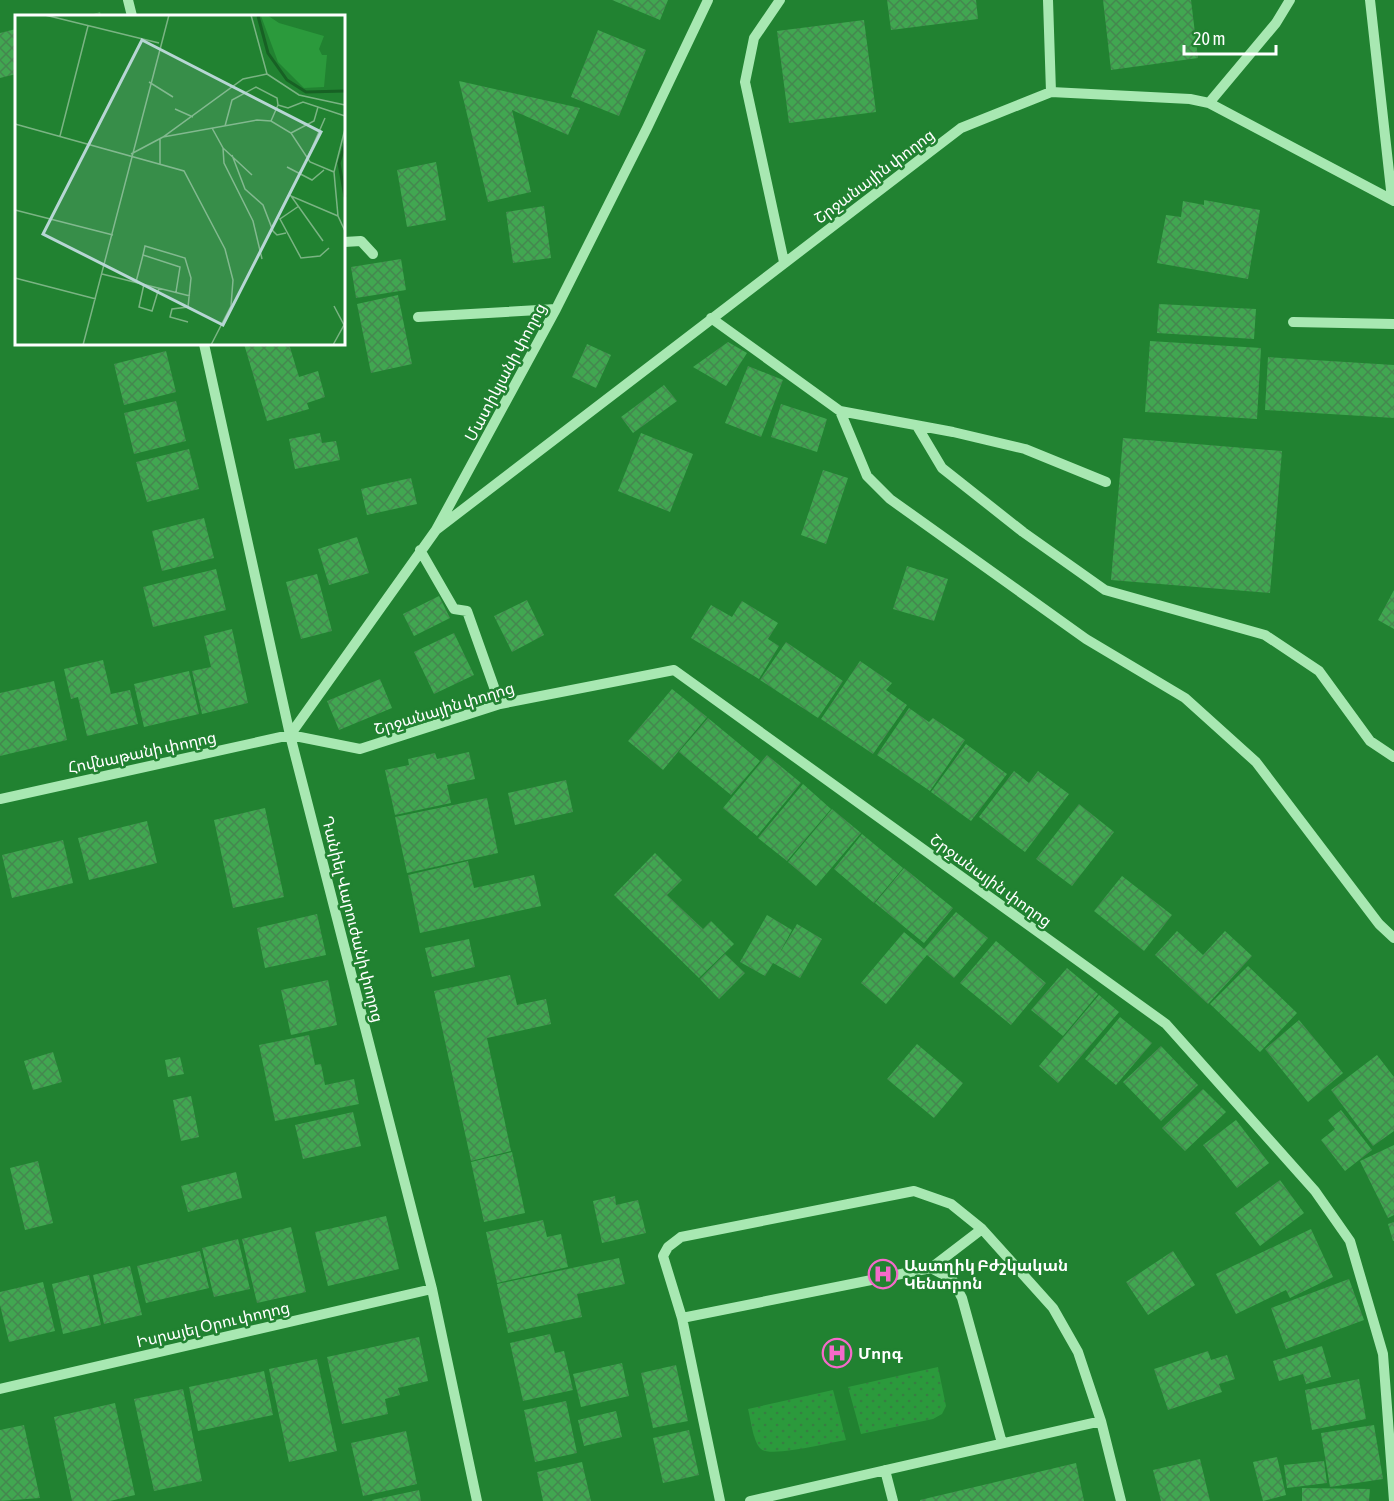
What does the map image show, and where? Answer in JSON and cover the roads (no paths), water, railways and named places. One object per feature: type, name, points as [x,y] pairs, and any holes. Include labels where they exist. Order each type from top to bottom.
[{"type":"street","points":[[128,0],[132,15]]},
{"type":"street","name":"Մատիկյանի փողոց","points":[[290,735],[436,530],[556,309],[708,0]]},
{"type":"street","points":[[780,0],[754,38],[744,82],[784,262]]},
{"type":"street","points":[[1048,0],[1052,92]]},
{"type":"street","points":[[1209,103],[1276,23],[1290,0]]},
{"type":"street","points":[[1370,0],[1393,200]]},
{"type":"street","name":"Շրջանային փողոց","points":[[436,530],[961,128],[1052,92],[1190,99],[1209,103],[1393,200]]},
{"type":"street","points":[[345,242],[361,241],[373,254]]},
{"type":"street","points":[[418,317],[556,309]]},
{"type":"street","points":[[711,318],[840,411],[1025,449],[1106,482]]},
{"type":"street","points":[[1293,322],[1394,324]]},
{"type":"street","name":"Դանիել Վարուժանի փողոց","points":[[204,345],[290,735],[432,1289],[477,1501]]},
{"type":"street","points":[[840,411],[867,476],[890,499],[1086,639],[1185,698],[1256,762],[1379,924],[1394,938]]},
{"type":"street","points":[[917,426],[942,468],[1023,532],[1105,590],[1265,635],[1319,670],[1370,741],[1394,757]]},
{"type":"street","points":[[420,550],[454,609],[467,611],[500,704]]},
{"type":"street","name":"Շրջանային փողոց","points":[[290,735],[360,749],[500,704],[674,670],[1166,1024],[1315,1191],[1350,1241],[1383,1354],[1394,1501]]},
{"type":"street","name":"Հովնաթանի փողոց","points":[[0,798],[290,735]]},
{"type":"street","points":[[720,1501],[682,1318],[663,1256],[668,1247],[681,1237],[914,1191],[951,1204],[982,1230],[1053,1308],[1078,1352],[1101,1421],[1121,1501]]},
{"type":"street","points":[[682,1318],[931,1268],[982,1230]]},
{"type":"street","points":[[931,1268],[952,1279],[962,1298],[1002,1443]]},
{"type":"street","name":"Իսրայել Օրու փողոց","points":[[0,1389],[432,1289]]},
{"type":"street","points":[[750,1501],[783,1497],[885,1470],[1101,1421]]},
{"type":"street","points":[[885,1470],[893,1501]]},
{"type":"place","name":"Աստղիկ Բժշկական Կենտրոն","points":[[883,1274]]},
{"type":"place","name":"Մորգ","points":[[837,1353]]}]
